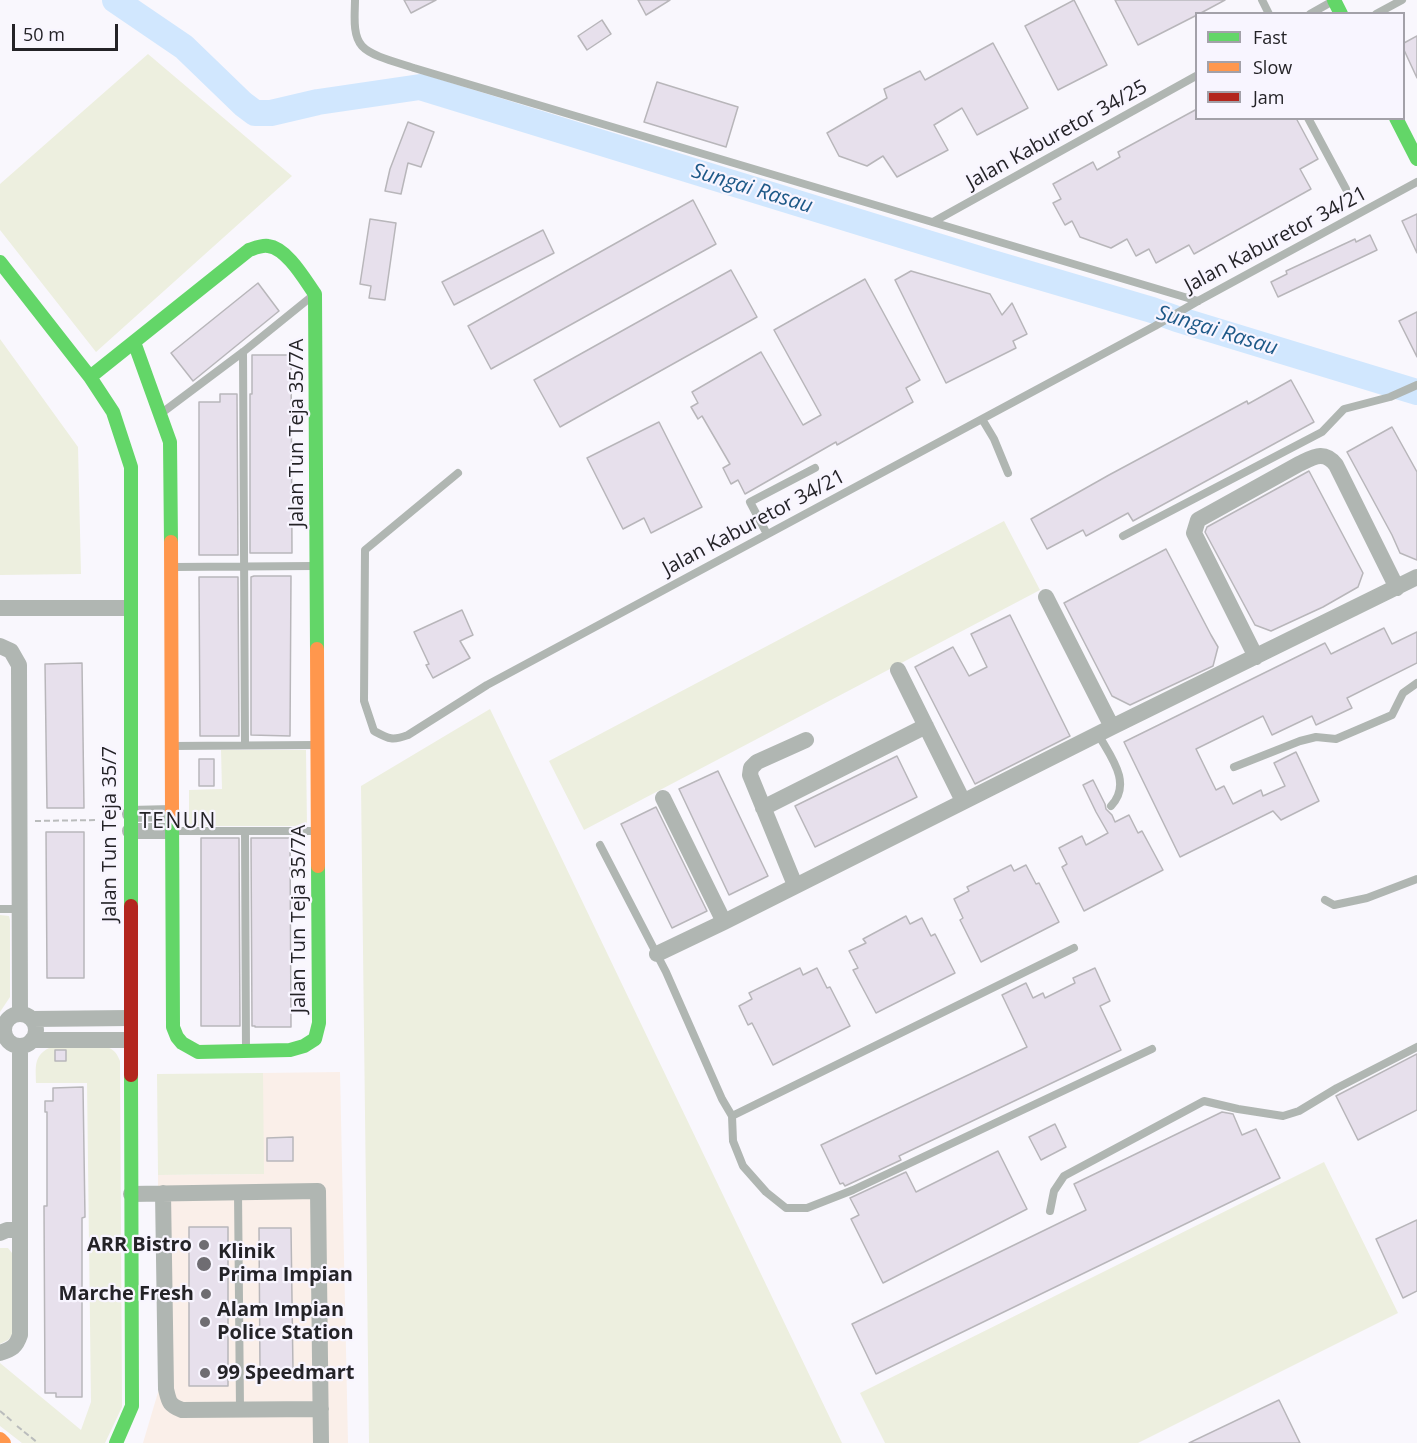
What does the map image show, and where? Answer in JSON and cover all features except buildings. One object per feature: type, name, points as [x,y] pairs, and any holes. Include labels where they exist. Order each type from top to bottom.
[{"type":"street","points":[[1397,120],[1417,159]]},
{"type":"street","points":[[90,377],[249,250],[260,246],[273,246],[283,252],[315,294]]},
{"type":"street","name":"Jalan Tun Teja 35/7","points":[[0,262],[90,377],[113,412],[131,467],[132,1406],[116,1443]]},
{"type":"street","name":"Jalan Tun Teja 35/7A","points":[[134,342],[170,442],[173,1028],[177,1039],[198,1052],[290,1050],[304,1046],[315,1039],[319,1023],[315,294]]},
{"type":"street","points":[[1256,657],[1194,533],[1198,520],[1299,464],[1317,456],[1324,456],[1336,465],[1396,588]]},
{"type":"street","points":[[657,954],[1417,578]]},
{"type":"street","points":[[1046,597],[1105,731]]},
{"type":"street","points":[[0,608],[130,608]]},
{"type":"street","points":[[0,646],[11,651],[19,665],[20,909],[26,1016],[36,1026],[36,1030],[26,1043],[20,1230],[20,1335],[17,1344],[0,1353]]},
{"type":"street","points":[[898,670],[963,801]]},
{"type":"street","points":[[763,808],[926,726]]},
{"type":"street","points":[[795,885],[750,775],[751,768],[757,762],[806,740]]},
{"type":"street","points":[[663,798],[724,922]]},
{"type":"street","points":[[130,814],[172,813]]},
{"type":"street","points":[[130,831],[172,831]]},
{"type":"street","points":[[130,1017],[12,1016],[8,1018],[2,1030],[11,1044],[130,1040]]},
{"type":"street","points":[[131,1194],[318,1191],[321,1443]]},
{"type":"street","points":[[163,1193],[166,1389],[168,1400],[173,1407],[182,1410],[321,1409]]},
{"type":"street","points":[[0,1233],[7,1230],[20,1230]]},
{"type":"street","points":[[0,1439],[4,1443]]},
{"type":"lane","points":[[356,0],[354,18],[357,36],[361,45],[372,53],[414,68],[1198,301]]},
{"type":"lane","points":[[1314,12],[1335,0]]},
{"type":"lane","points":[[1380,12],[1402,0]]},
{"type":"lane","name":"Jalan Kaburetor 34/25","points":[[933,222],[1195,77]]},
{"type":"lane","points":[[1309,120],[1346,189]]},
{"type":"lane","name":"Jalan Kaburetor 34/21","points":[[458,473],[364,550],[364,700],[374,731],[388,739],[408,735],[487,685],[1155,326],[1417,182]]},
{"type":"lane","points":[[160,414],[315,294]]},
{"type":"lane","points":[[243,352],[245,745]]},
{"type":"lane","points":[[1123,536],[1322,432],[1344,409],[1390,397],[1417,385]]},
{"type":"lane","points":[[982,419],[994,439],[1008,473]]},
{"type":"lane","points":[[767,534],[750,502],[815,468]]},
{"type":"lane","points":[[171,567],[317,566]]},
{"type":"lane","points":[[1234,767],[1300,741],[1316,737],[1336,739],[1392,714],[1403,693],[1417,683]]},
{"type":"lane","points":[[1105,731],[1121,780],[1118,800],[1111,806]]},
{"type":"lane","points":[[172,746],[318,745]]},
{"type":"lane","points":[[172,831],[318,831]]},
{"type":"lane","points":[[245,832],[246,1051]]},
{"type":"lane","points":[[600,845],[666,972],[722,1100],[732,1116],[733,1142],[744,1166],[766,1192],[786,1208],[807,1208],[853,1190],[1152,1048]]},
{"type":"lane","points":[[1325,900],[1334,905],[1367,898],[1417,879]]},
{"type":"lane","points":[[0,909],[20,909]]},
{"type":"lane","points":[[732,1116],[1074,948]]},
{"type":"lane","points":[[1050,1211],[1054,1191],[1064,1176],[1204,1101],[1283,1116],[1299,1111],[1337,1088],[1417,1047]]},
{"type":"lane","points":[[238,1192],[240,1409]]},
{"type":"path","points":[[33,821],[98,820]]},
{"type":"shaded area","points":[[340,1072],[348,1443],[143,1443],[159,1389],[158,1175],[263,1174],[263,1073]]},
{"type":"green space","points":[[148,54],[292,176],[96,352],[0,230],[0,184]]},
{"type":"green space","points":[[0,339],[78,447],[81,574],[0,575]]},
{"type":"green space","points":[[1004,521],[1040,590],[584,830],[549,761]]},
{"type":"green space","points":[[490,709],[842,1443],[369,1443],[361,786]]},
{"type":"green space","points":[[221,750],[306,750],[307,826],[189,826],[189,790],[222,789]]},
{"type":"green space","points":[[0,915],[9,916],[10,920],[10,997],[0,1012]]},
{"type":"green space","points":[[107,1047],[115,1052],[120,1061],[122,1407],[105,1443],[22,1443],[0,1426],[0,1363],[81,1430],[91,1402],[87,1083],[36,1083],[36,1063],[40,1055],[49,1048]]},
{"type":"green space","points":[[263,1073],[264,1174],[158,1175],[157,1074]]},
{"type":"green space","points":[[1324,1162],[1398,1313],[1138,1443],[885,1443],[860,1393]]},
{"type":"green space","points":[[0,1248],[8,1248],[12,1253],[12,1335],[0,1344]]},
{"type":"waterway","name":"Sungai Rasau","points":[[115,0],[184,47],[255,113],[271,113],[318,102],[420,87],[1417,392]]},
{"type":"traffic: fast","points":[[1334,0],[1340,12]]},
{"type":"traffic: fast","points":[[1397,120],[1417,159]]},
{"type":"traffic: fast","points":[[90,377],[249,250],[268,246],[289,258],[315,294],[317,649]]},
{"type":"traffic: fast","points":[[0,262],[90,377],[113,412],[131,467],[131,906]]},
{"type":"traffic: fast","points":[[134,342],[170,442],[171,542]]},
{"type":"traffic: fast","points":[[172,811],[173,1027],[182,1043],[198,1052],[290,1050],[304,1046],[315,1039],[319,1023],[318,866]]},
{"type":"traffic: fast","points":[[116,1443],[132,1406],[131,1075]]},
{"type":"traffic: slow","points":[[171,542],[172,811]]},
{"type":"traffic: slow","points":[[317,649],[318,866]]},
{"type":"traffic: slow","points":[[0,1439],[4,1443]]},
{"type":"traffic: jam","points":[[131,906],[131,1075]]},
{"type":"place","name":"ARR Bistro","points":[[204,1245]]},
{"type":"place","name":"Klinik Prima Impian","points":[[204,1264]]},
{"type":"place","name":"Marche Fresh","points":[[206,1294]]},
{"type":"place","name":"Alam Impian Police Station","points":[[205,1322]]},
{"type":"place","name":"99 Speedmart","points":[[205,1373]]},
{"type":"district","name":"TENUN","points":[[178,822]]}]
